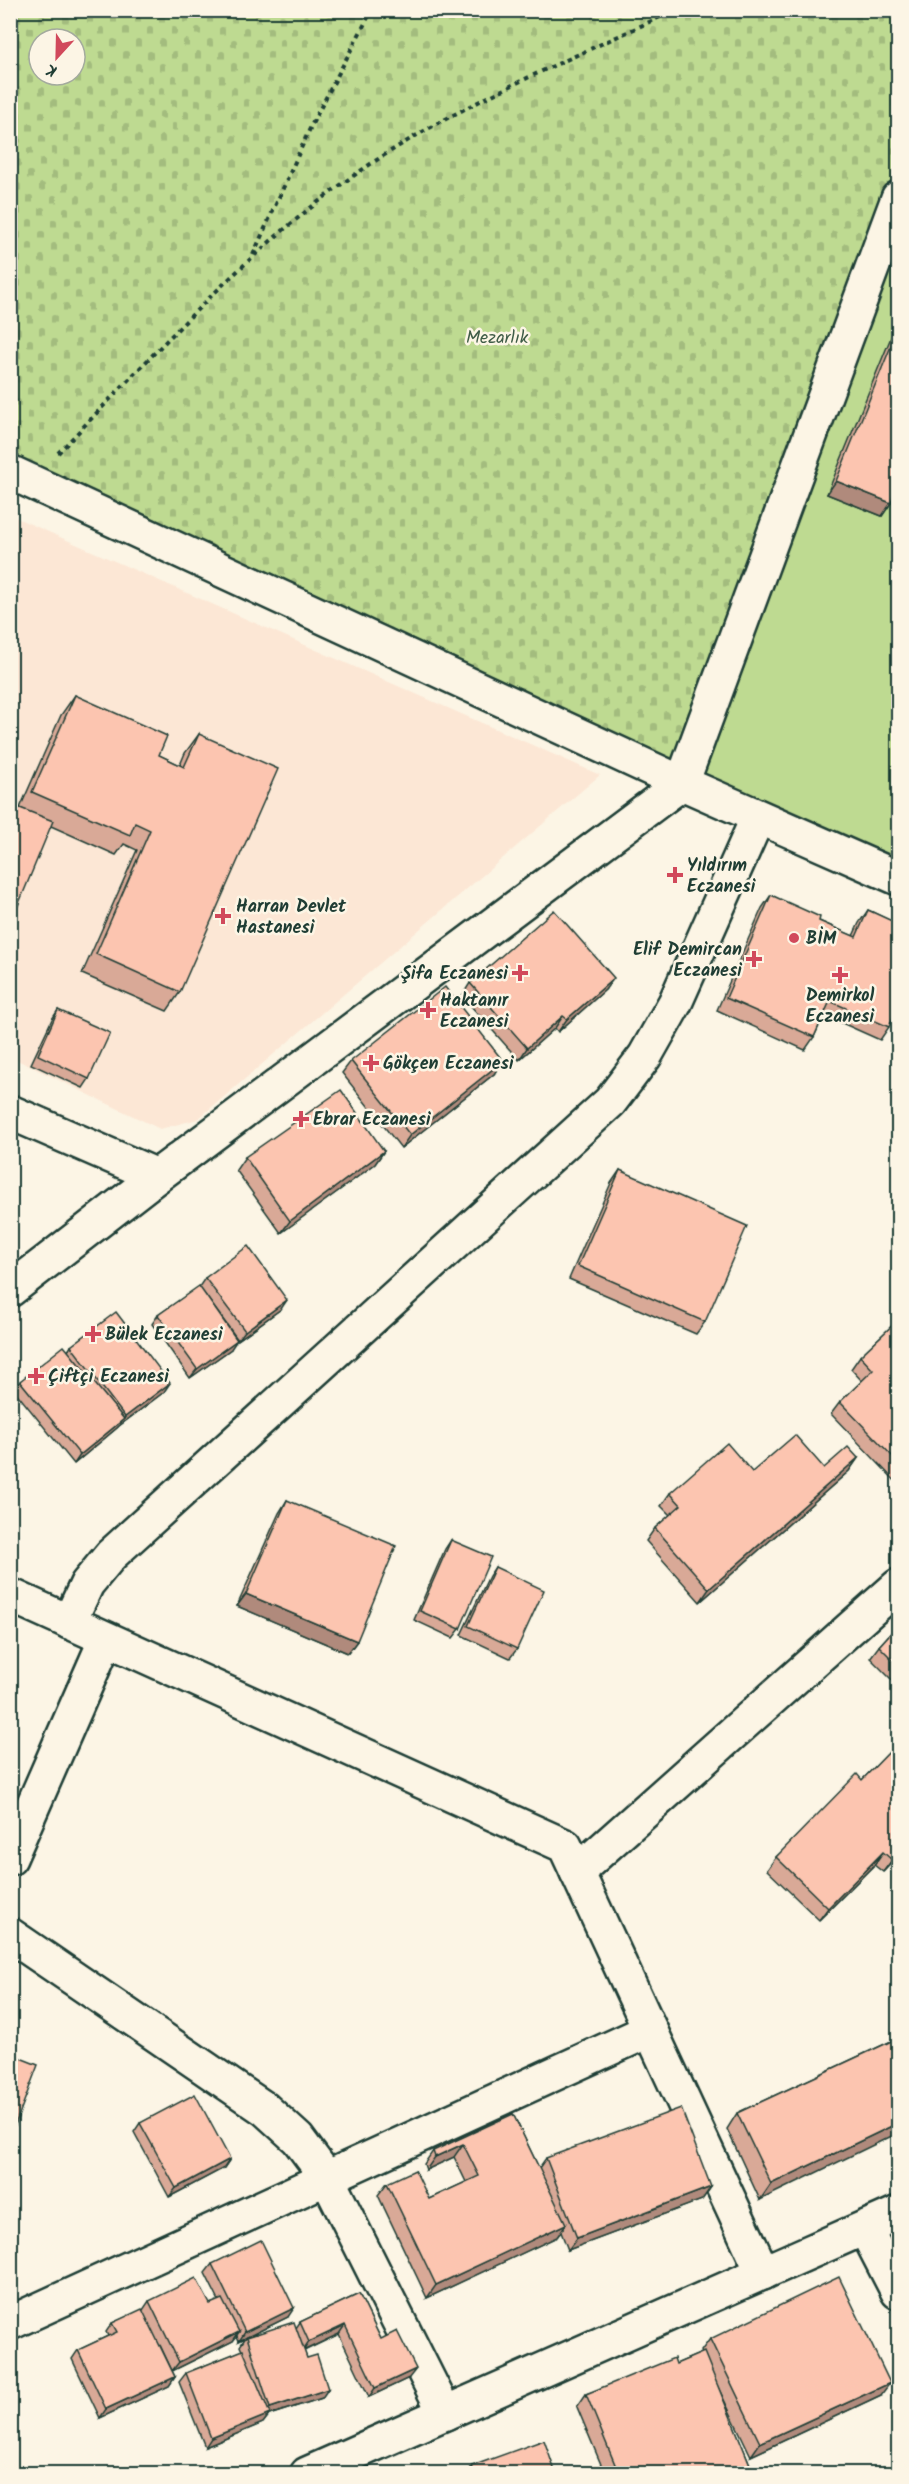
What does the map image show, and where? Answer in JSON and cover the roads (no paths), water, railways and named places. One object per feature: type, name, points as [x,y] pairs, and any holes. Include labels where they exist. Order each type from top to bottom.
[{"type":"street","points":[[10,1290],[157,1176],[682,783],[898,198]]},
{"type":"street","points":[[21,476],[682,783],[898,878]]},
{"type":"street","points":[[69,1622],[87,1584],[111,1555],[610,1102],[645,1056],[675,1004],[758,817]]},
{"type":"street","points":[[10,1112],[157,1176]]},
{"type":"street","points":[[577,1872],[898,1586]]},
{"type":"street","points":[[10,1595],[565,1846],[763,2273]]},
{"type":"street","points":[[10,1858],[106,1639]]},
{"type":"street","points":[[10,1935],[265,2109],[298,2139],[327,2178],[445,2413]]},
{"type":"street","points":[[10,2323],[650,2030]]},
{"type":"street","points":[[307,2474],[898,2213]]},
{"type":"street","points":[[865,2228],[898,2292]]},
{"type":"place","name":"Yıldırım Eczanesi","points":[[675,875]]},
{"type":"place","name":"Harran Devlet Hastanesi","points":[[223,916]]},
{"type":"place","name":"BİM","points":[[794,938]]},
{"type":"place","name":"Elif Demircan Eczanesi","points":[[754,959]]},
{"type":"place","name":"Şifa Eczanesi","points":[[520,973]]},
{"type":"place","name":"Demirkol Eczanesi","points":[[840,975]]},
{"type":"place","name":"Haktanır Eczanesi","points":[[428,1010]]},
{"type":"place","name":"Gökçen Eczanesi","points":[[371,1063]]},
{"type":"place","name":"Ebrar Eczanesi","points":[[301,1119]]},
{"type":"place","name":"Bülek Eczanesi","points":[[93,1334]]},
{"type":"place","name":"Çiftçi Eczanesi","points":[[36,1376]]},
{"type":"park label","name":"Mezarlık","points":[[497,337]]}]
